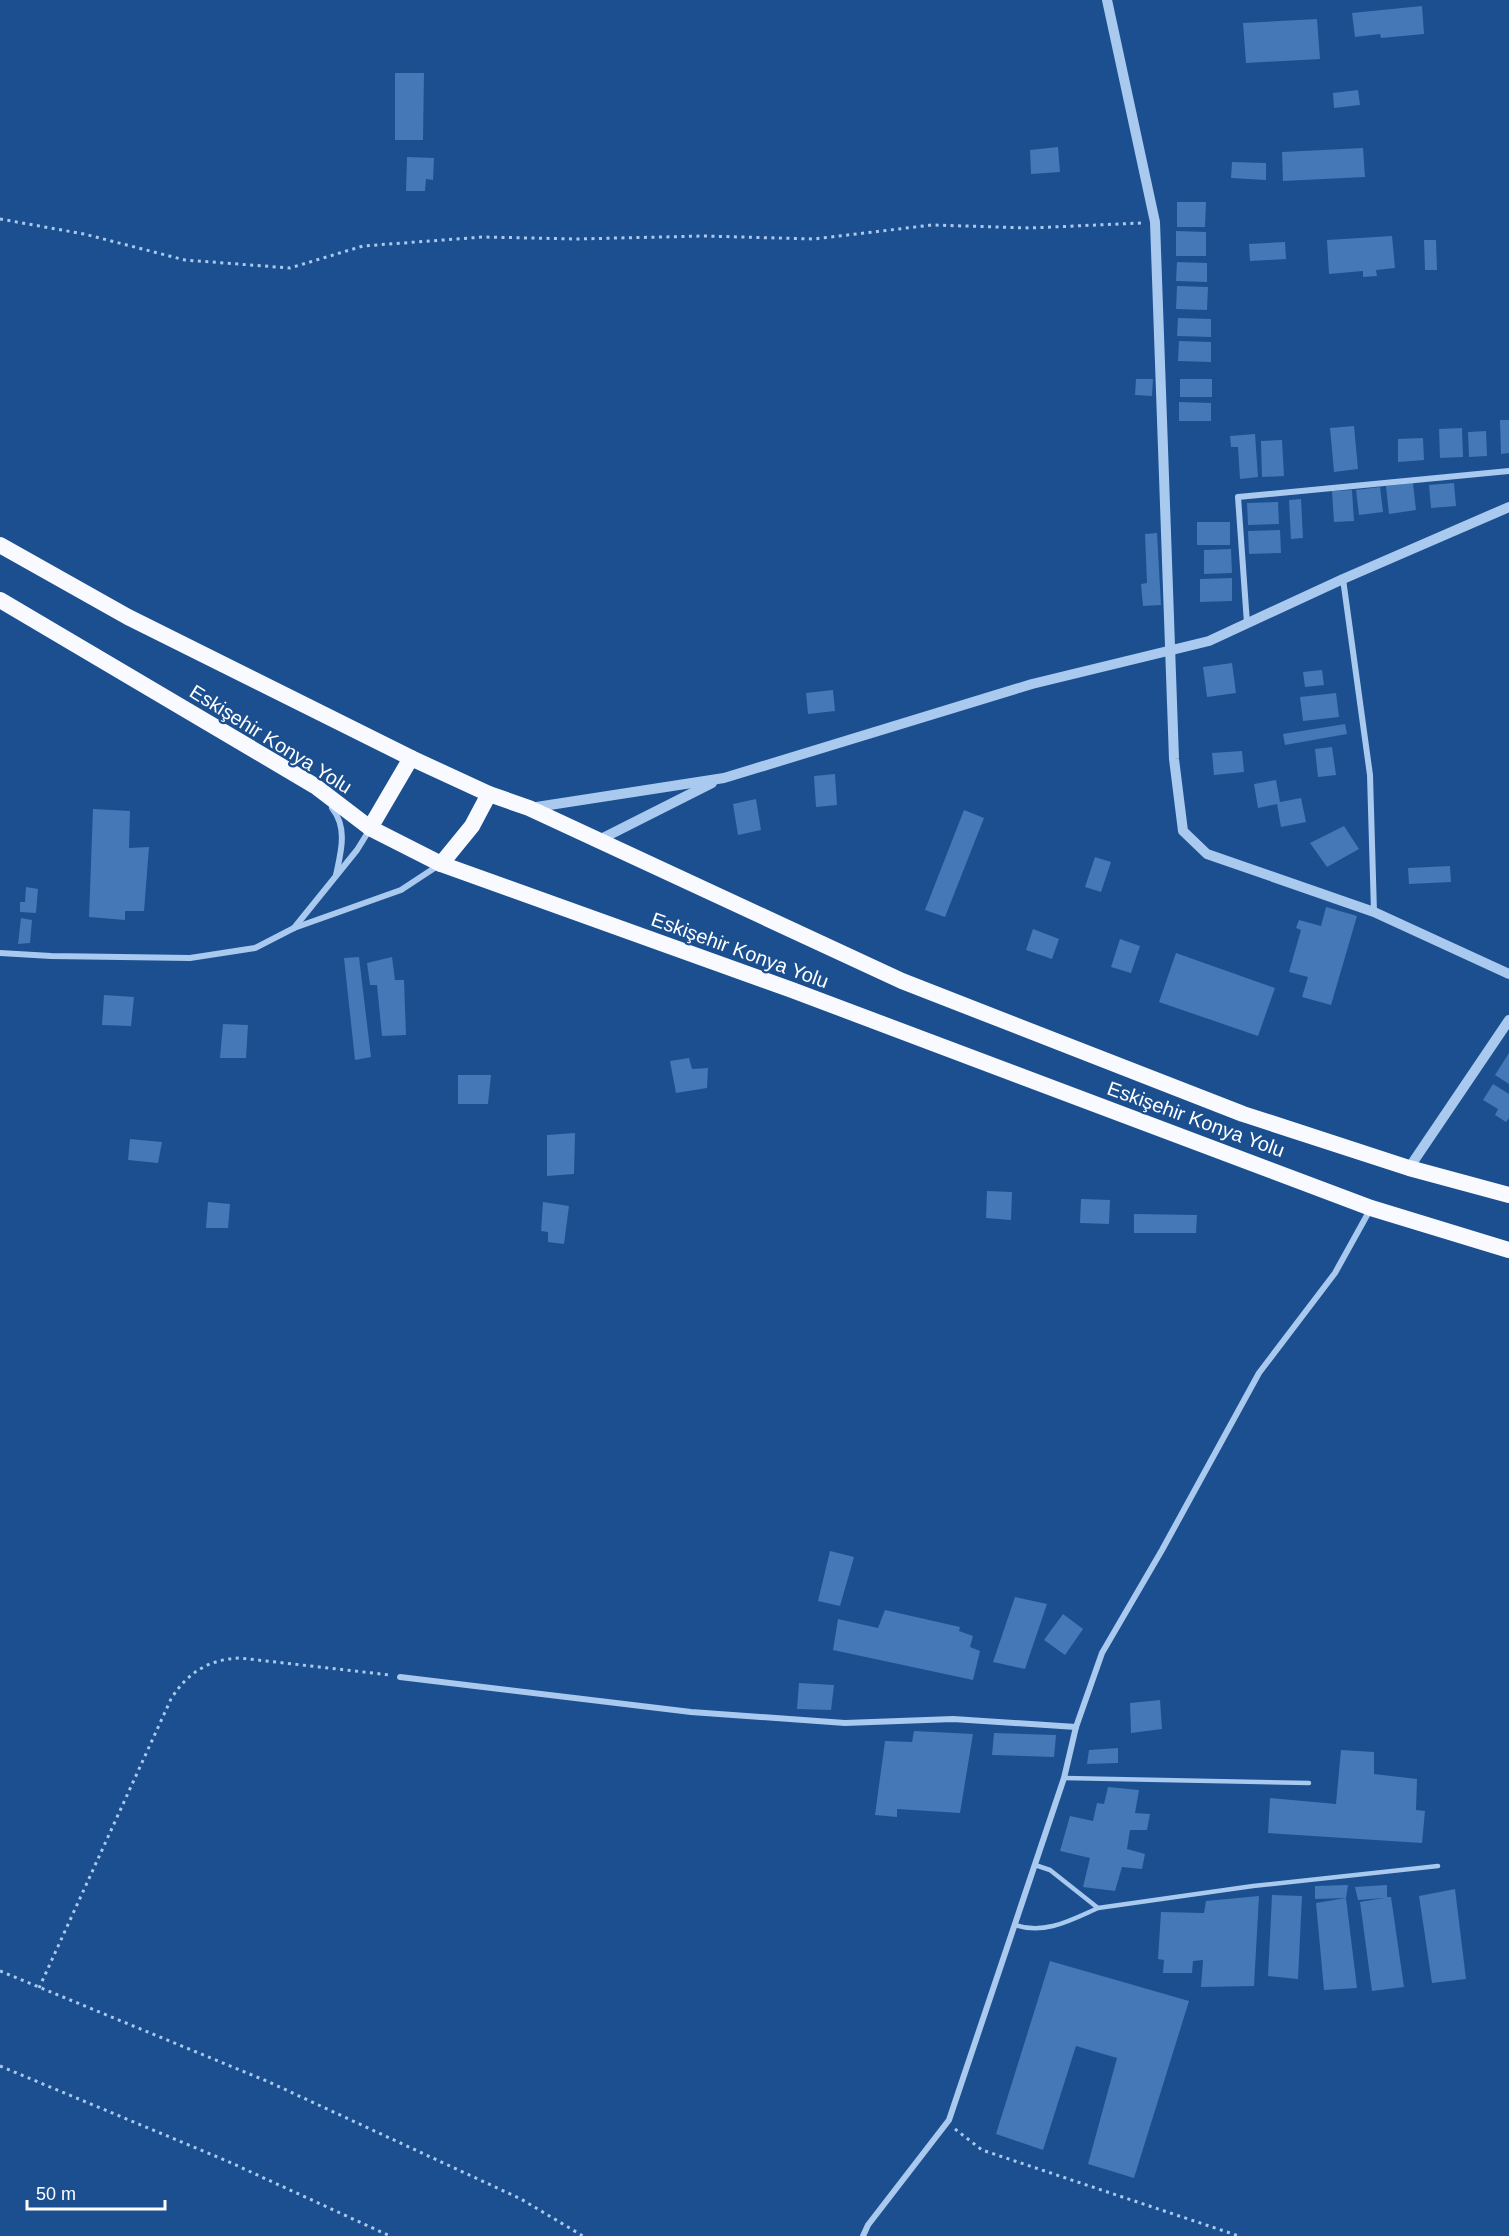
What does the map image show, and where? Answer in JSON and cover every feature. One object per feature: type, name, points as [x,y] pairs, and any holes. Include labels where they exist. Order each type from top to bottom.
[{"type":"highway","points":[[0,544],[128,617],[411,758],[489,794],[529,808],[902,981],[1243,1114],[1409,1168],[1509,1195]]},
{"type":"highway","name":"Eskişehir Konya Yolu","points":[[0,600],[315,786],[370,828],[441,864],[803,994],[1371,1208],[1509,1250]]},
{"type":"highway","points":[[370,828],[411,758]]},
{"type":"highway","points":[[441,864],[472,826],[489,794]]},
{"type":"street","points":[[1107,0],[1155,222],[1172,648],[1174,759],[1183,831],[1208,854],[1374,912],[1509,974]]},
{"type":"street","points":[[1247,624],[1238,498],[1509,471]]},
{"type":"street","points":[[529,808],[720,779],[1032,684],[1172,648],[1209,641],[1343,579],[1509,507]]},
{"type":"street","points":[[1343,579],[1370,774],[1374,912]]},
{"type":"street","points":[[599,840],[720,779]]},
{"type":"street","points":[[315,786],[338,816],[343,842],[335,878]]},
{"type":"street","points":[[294,928],[357,850],[370,828]]},
{"type":"street","points":[[0,953],[189,958],[255,948],[294,928],[400,890],[441,864]]},
{"type":"street","points":[[1409,1168],[1509,1020]]},
{"type":"street","points":[[863,2236],[868,2225],[949,2120],[1064,1778],[1076,1727],[1102,1653],[1162,1550],[1259,1373],[1335,1273],[1371,1208]]},
{"type":"street","points":[[400,1677],[703,1713],[857,1723],[953,1719],[1076,1727]]},
{"type":"lane","points":[[1064,1778],[1309,1783]]},
{"type":"lane","points":[[1035,1865],[1050,1870],[1098,1908]]},
{"type":"lane","points":[[1015,1925],[1028,1929],[1056,1927],[1098,1908],[1252,1886],[1438,1866]]},
{"type":"path","points":[[0,219],[84,234],[185,260],[290,268],[363,246],[483,237],[576,239],[704,236],[814,239],[932,225],[1030,228],[1155,222]]},
{"type":"path","points":[[39,1988],[171,1699],[194,1672],[215,1661],[240,1658],[400,1677]]},
{"type":"path","points":[[0,1971],[269,2082],[521,2199],[583,2236]]},
{"type":"path","points":[[0,2066],[227,2161],[390,2236]]},
{"type":"path","points":[[949,2120],[957,2132],[982,2150],[1239,2236]]},
{"type":"building","points":[[1422,6],[1424,34],[1381,38],[1380,34],[1355,37],[1352,13]]},
{"type":"building","points":[[1317,19],[1320,59],[1246,63],[1243,23]]},
{"type":"building","points":[[395,73],[424,73],[423,140],[395,140]]},
{"type":"building","points":[[1358,90],[1360,105],[1334,108],[1333,93]]},
{"type":"building","points":[[1058,147],[1060,172],[1031,174],[1030,150]]},
{"type":"building","points":[[1363,148],[1365,177],[1283,181],[1282,152]]},
{"type":"building","points":[[407,157],[434,158],[433,180],[426,179],[425,191],[406,191]]},
{"type":"building","points":[[1232,162],[1266,163],[1266,180],[1231,178]]},
{"type":"building","points":[[1177,202],[1206,202],[1205,227],[1177,227]]},
{"type":"building","points":[[1176,231],[1206,232],[1206,256],[1176,256]]},
{"type":"building","points":[[1392,236],[1395,268],[1376,270],[1377,276],[1363,277],[1363,271],[1329,274],[1327,240]]},
{"type":"building","points":[[1424,240],[1436,240],[1437,270],[1425,270]]},
{"type":"building","points":[[1285,242],[1286,259],[1250,261],[1249,244]]},
{"type":"building","points":[[1177,262],[1207,263],[1207,282],[1176,281]]},
{"type":"building","points":[[1177,286],[1208,287],[1207,310],[1176,309]]},
{"type":"building","points":[[1178,318],[1211,319],[1211,337],[1177,336]]},
{"type":"building","points":[[1179,341],[1211,342],[1211,362],[1178,361]]},
{"type":"building","points":[[1136,379],[1153,379],[1152,396],[1135,395]]},
{"type":"building","points":[[1180,379],[1212,379],[1212,397],[1180,397]]},
{"type":"building","points":[[1179,402],[1211,403],[1211,421],[1179,421]]},
{"type":"building","points":[[1500,420],[1509,420],[1509,453],[1501,454]]},
{"type":"building","points":[[1354,426],[1358,469],[1334,472],[1330,428]]},
{"type":"building","points":[[1462,428],[1463,457],[1440,458],[1439,429]]},
{"type":"building","points":[[1486,431],[1487,456],[1469,457],[1468,432]]},
{"type":"building","points":[[1255,434],[1258,477],[1240,479],[1238,447],[1231,447],[1230,436]]},
{"type":"building","points":[[1423,438],[1424,460],[1398,462],[1398,439]]},
{"type":"building","points":[[1282,440],[1284,476],[1262,477],[1261,441]]},
{"type":"building","points":[[1413,483],[1416,510],[1389,514],[1386,486]]},
{"type":"building","points":[[1454,483],[1456,506],[1431,508],[1429,485]]},
{"type":"building","points":[[1380,487],[1383,512],[1359,515],[1356,490]]},
{"type":"building","points":[[1352,490],[1354,521],[1334,522],[1332,491]]},
{"type":"building","points":[[1301,499],[1303,538],[1291,539],[1289,500]]},
{"type":"building","points":[[1278,502],[1279,524],[1248,525],[1247,503]]},
{"type":"building","points":[[1197,522],[1230,522],[1230,545],[1197,545]]},
{"type":"building","points":[[1280,530],[1281,553],[1249,554],[1248,531]]},
{"type":"building","points":[[1157,533],[1161,605],[1143,606],[1141,584],[1147,583],[1145,534]]},
{"type":"building","points":[[1231,549],[1232,573],[1204,574],[1204,550]]},
{"type":"building","points":[[1232,578],[1232,601],[1200,602],[1200,579]]},
{"type":"building","points":[[1232,663],[1236,693],[1207,697],[1203,667]]},
{"type":"building","points":[[1322,670],[1324,685],[1305,687],[1303,672]]},
{"type":"building","points":[[833,690],[835,711],[808,714],[806,693]]},
{"type":"building","points":[[1336,693],[1339,717],[1303,721],[1300,697]]},
{"type":"building","points":[[1345,724],[1347,734],[1285,745],[1283,734]]},
{"type":"building","points":[[1332,747],[1336,775],[1318,777],[1315,749]]},
{"type":"building","points":[[1242,751],[1244,772],[1214,775],[1212,753]]},
{"type":"building","points":[[835,774],[837,805],[816,807],[814,776]]},
{"type":"building","points":[[1276,780],[1280,802],[1301,798],[1306,822],[1281,827],[1277,804],[1258,808],[1254,784]]},
{"type":"building","points":[[756,799],[761,830],[738,835],[733,804]]},
{"type":"building","points":[[93,809],[130,811],[129,848],[149,847],[144,911],[125,911],[125,920],[89,917]]},
{"type":"building","points":[[964,810],[984,818],[945,917],[925,910]]},
{"type":"building","points":[[1344,826],[1359,849],[1327,867],[1310,843]]},
{"type":"building","points":[[1095,857],[1111,862],[1101,892],[1085,887]]},
{"type":"building","points":[[1450,866],[1451,882],[1409,884],[1408,868]]},
{"type":"building","points":[[26,887],[38,889],[36,913],[20,912],[20,902],[25,902]]},
{"type":"building","points":[[1326,907],[1357,916],[1331,1005],[1302,997],[1308,977],[1289,972],[1301,930],[1296,928],[1299,920],[1321,926]]},
{"type":"building","points":[[21,918],[32,920],[30,943],[18,944]]},
{"type":"building","points":[[1033,929],[1059,939],[1052,959],[1026,950]]},
{"type":"building","points":[[1120,939],[1140,946],[1131,973],[1111,967]]},
{"type":"building","points":[[1176,953],[1275,988],[1258,1036],[1159,1002]]},
{"type":"building","points":[[359,957],[371,1057],[355,1060],[344,958]]},
{"type":"building","points":[[392,957],[395,980],[404,980],[406,1035],[382,1036],[377,985],[370,985],[367,963]]},
{"type":"building","points":[[104,995],[134,997],[131,1026],[102,1025]]},
{"type":"building","points":[[223,1024],[248,1025],[246,1058],[220,1058]]},
{"type":"building","points":[[1509,1053],[1509,1084],[1495,1075]]},
{"type":"building","points":[[689,1058],[692,1069],[708,1068],[707,1088],[676,1093],[670,1061]]},
{"type":"building","points":[[458,1075],[491,1075],[488,1104],[458,1104]]},
{"type":"building","points":[[1493,1084],[1509,1094],[1509,1118],[1506,1122],[1495,1115],[1498,1109],[1483,1100]]},
{"type":"building","points":[[575,1133],[574,1174],[547,1176],[547,1135]]},
{"type":"building","points":[[130,1139],[162,1142],[158,1163],[128,1160]]},
{"type":"building","points":[[987,1191],[1012,1192],[1011,1220],[986,1218]]},
{"type":"building","points":[[1081,1199],[1110,1200],[1109,1224],[1080,1223]]},
{"type":"building","points":[[208,1202],[230,1204],[228,1228],[206,1228]]},
{"type":"building","points":[[543,1202],[569,1206],[564,1244],[548,1242],[548,1232],[541,1231]]},
{"type":"building","points":[[1134,1214],[1197,1215],[1196,1233],[1134,1233]]},
{"type":"building","points":[[830,1551],[854,1557],[840,1606],[818,1601]]},
{"type":"building","points":[[1015,1597],[1047,1604],[1025,1669],[993,1662]]},
{"type":"building","points":[[885,1610],[960,1627],[959,1631],[973,1636],[970,1647],[980,1651],[973,1680],[833,1650],[838,1619],[878,1628]]},
{"type":"building","points":[[1063,1614],[1083,1629],[1065,1655],[1044,1640]]},
{"type":"building","points":[[799,1683],[834,1685],[831,1710],[797,1709]]},
{"type":"building","points":[[1160,1700],[1162,1729],[1131,1733],[1130,1703]]},
{"type":"building","points":[[914,1731],[973,1734],[960,1813],[897,1809],[897,1817],[875,1815],[885,1741],[912,1742]]},
{"type":"building","points":[[994,1733],[1056,1735],[1054,1757],[992,1755]]},
{"type":"building","points":[[1118,1748],[1118,1763],[1087,1764],[1089,1750]]},
{"type":"building","points":[[1341,1750],[1374,1752],[1374,1774],[1417,1779],[1416,1810],[1425,1811],[1422,1843],[1268,1833],[1270,1798],[1336,1804]]},
{"type":"building","points":[[1108,1787],[1139,1790],[1135,1813],[1150,1814],[1147,1830],[1130,1830],[1127,1849],[1145,1854],[1142,1869],[1122,1867],[1115,1891],[1083,1887],[1090,1858],[1060,1851],[1070,1816],[1093,1821],[1097,1803],[1104,1804]]},
{"type":"building","points":[[1348,1885],[1346,1898],[1315,1899],[1315,1886]]},
{"type":"building","points":[[1387,1885],[1387,1897],[1391,1897],[1404,1987],[1372,1991],[1360,1902],[1384,1898],[1358,1900],[1355,1887]]},
{"type":"building","points":[[1455,1889],[1466,1979],[1432,1983],[1419,1896]]},
{"type":"building","points":[[1272,1895],[1302,1896],[1298,1979],[1268,1976]]},
{"type":"building","points":[[1259,1896],[1254,1986],[1201,1987],[1203,1960],[1193,1961],[1192,1973],[1163,1973],[1164,1960],[1158,1959],[1161,1912],[1204,1913],[1206,1901]]},
{"type":"building","points":[[1346,1898],[1357,1988],[1324,1990],[1316,1903]]},
{"type":"building","points":[[1050,1961],[1189,2001],[1134,2178],[1088,2164],[1117,2058],[1076,2046],[1043,2150],[996,2134]]}]
